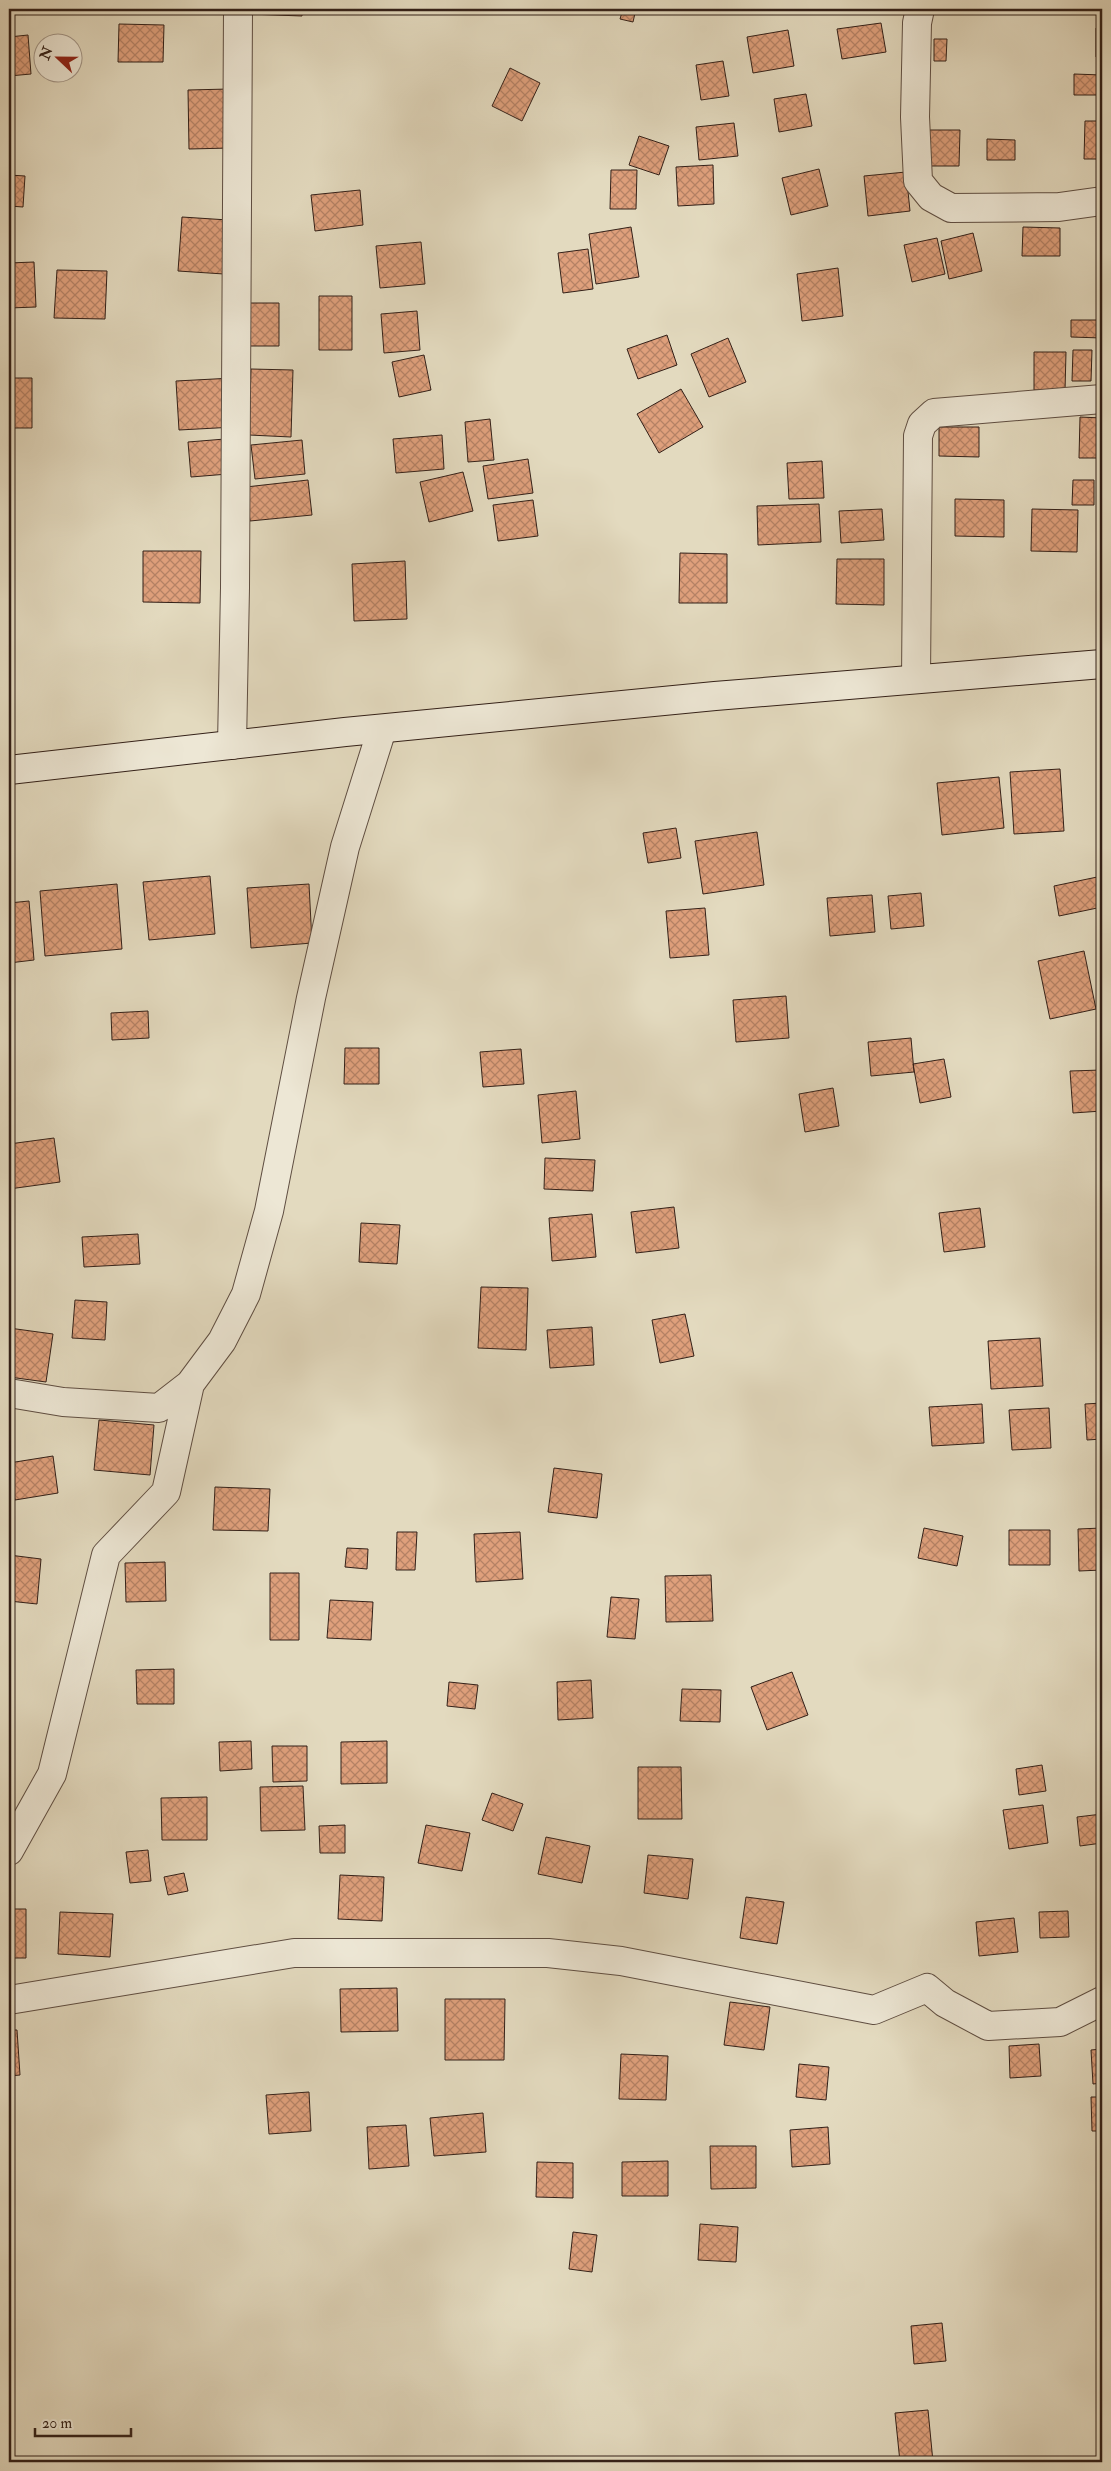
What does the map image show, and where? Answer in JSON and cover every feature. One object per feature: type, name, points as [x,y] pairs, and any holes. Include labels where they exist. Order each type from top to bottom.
[{"type":"street","points":[[232,745],[235,588],[238,9]]},
{"type":"street","points":[[920,9],[917,23],[915,116],[918,181],[931,197],[951,208],[1059,207],[1102,201]]},
{"type":"street","points":[[916,679],[918,436],[922,424],[934,413],[1102,399]]},
{"type":"street","points":[[9,770],[382,729],[916,679],[1102,664]]},
{"type":"street","points":[[9,1393],[63,1402],[158,1408],[190,1384],[222,1341],[246,1294],[269,1211],[311,998],[345,847],[382,729]]},
{"type":"street","points":[[9,1851],[52,1774],[106,1555],[166,1492],[190,1384]]},
{"type":"street","points":[[9,2000],[294,1953],[548,1953],[621,1961],[874,2010],[927,1988],[945,2003],[988,2026],[1060,2022],[1102,2001]]},
{"type":"building","points":[[248,9],[302,9],[302,16],[248,14]]},
{"type":"building","points":[[623,9],[636,9],[633,22],[620,19]]},
{"type":"building","points":[[881,23],[886,52],[842,59],[837,29]]},
{"type":"building","points":[[119,24],[164,25],[163,62],[118,62]]},
{"type":"building","points":[[1096,28],[1102,29],[1102,57],[1096,57]]},
{"type":"building","points":[[788,30],[794,66],[753,73],[747,37]]},
{"type":"building","points":[[28,35],[31,74],[9,76],[9,37]]},
{"type":"building","points":[[934,39],[947,39],[946,61],[934,61]]},
{"type":"building","points":[[723,61],[729,96],[701,100],[696,65]]},
{"type":"building","points":[[510,68],[540,83],[522,121],[492,106]]},
{"type":"building","points":[[1074,74],[1102,75],[1102,95],[1074,95]]},
{"type":"building","points":[[229,89],[230,148],[189,149],[188,90]]},
{"type":"building","points":[[806,94],[812,126],[779,132],[774,99]]},
{"type":"building","points":[[1085,121],[1102,121],[1102,159],[1084,159]]},
{"type":"building","points":[[734,123],[738,156],[699,160],[696,127]]},
{"type":"building","points":[[929,130],[960,130],[959,166],[928,166]]},
{"type":"building","points":[[639,136],[669,146],[659,175],[629,165]]},
{"type":"building","points":[[987,139],[1015,140],[1015,160],[987,160]]},
{"type":"building","points":[[713,165],[714,204],[678,206],[676,167]]},
{"type":"building","points":[[819,169],[828,206],[791,215],[782,178]]},
{"type":"building","points":[[611,170],[637,170],[636,209],[610,209]]},
{"type":"building","points":[[906,172],[910,211],[868,216],[864,176]]},
{"type":"building","points":[[9,175],[25,176],[23,207],[9,206]]},
{"type":"building","points":[[360,190],[363,225],[315,231],[311,195]]},
{"type":"building","points":[[182,217],[228,220],[224,274],[178,271]]},
{"type":"building","points":[[631,227],[639,277],[596,284],[589,234]]},
{"type":"building","points":[[1023,227],[1060,228],[1060,256],[1022,256]]},
{"type":"building","points":[[973,233],[982,271],[949,279],[941,241]]},
{"type":"building","points":[[937,238],[945,274],[912,282],[904,245]]},
{"type":"building","points":[[421,242],[425,284],[380,288],[376,246]]},
{"type":"building","points":[[588,249],[593,289],[563,293],[558,253]]},
{"type":"building","points":[[34,262],[36,307],[9,308],[9,263]]},
{"type":"building","points":[[838,268],[843,316],[802,321],[797,274]]},
{"type":"building","points":[[57,270],[107,271],[105,319],[54,318]]},
{"type":"building","points":[[319,296],[352,296],[352,350],[319,350]]},
{"type":"building","points":[[247,303],[279,303],[279,346],[247,346]]},
{"type":"building","points":[[417,311],[420,350],[384,353],[381,314]]},
{"type":"building","points":[[1071,320],[1102,320],[1102,338],[1071,337]]},
{"type":"building","points":[[667,335],[677,365],[638,379],[627,349]]},
{"type":"building","points":[[728,338],[746,382],[709,397],[691,354]]},
{"type":"building","points":[[1073,350],[1092,350],[1091,381],[1072,381]]},
{"type":"building","points":[[1034,352],[1066,352],[1065,391],[1034,390]]},
{"type":"building","points":[[424,355],[431,390],[399,397],[392,362]]},
{"type":"building","points":[[251,369],[293,370],[291,437],[249,435]]},
{"type":"building","points":[[9,378],[32,378],[32,428],[9,428]]},
{"type":"building","points":[[233,378],[235,427],[179,430],[176,381]]},
{"type":"building","points":[[681,389],[703,427],[659,453],[637,414]]},
{"type":"building","points":[[1080,417],[1102,418],[1102,458],[1079,458]]},
{"type":"building","points":[[490,419],[494,460],[468,462],[465,422]]},
{"type":"building","points":[[939,427],[979,427],[979,457],[939,456]]},
{"type":"building","points":[[442,435],[444,469],[396,473],[393,439]]},
{"type":"building","points":[[225,439],[228,474],[191,477],[188,442]]},
{"type":"building","points":[[302,440],[305,474],[255,479],[251,445]]},
{"type":"building","points":[[528,459],[533,493],[488,499],[483,466]]},
{"type":"building","points":[[822,461],[824,498],[789,499],[787,463]]},
{"type":"building","points":[[463,472],[473,511],[429,522],[420,482]]},
{"type":"building","points":[[308,480],[312,515],[250,521],[246,487]]},
{"type":"building","points":[[1073,480],[1094,480],[1094,505],[1072,505]]},
{"type":"building","points":[[955,499],[1004,500],[1004,537],[955,536]]},
{"type":"building","points":[[533,500],[538,536],[498,541],[493,505]]},
{"type":"building","points":[[819,504],[821,542],[758,545],[757,506]]},
{"type":"building","points":[[882,509],[884,540],[841,543],[839,511]]},
{"type":"building","points":[[1032,509],[1078,510],[1077,552],[1031,551]]},
{"type":"building","points":[[143,551],[201,551],[200,603],[143,602]]},
{"type":"building","points":[[680,553],[727,554],[727,603],[679,603]]},
{"type":"building","points":[[837,559],[884,559],[884,605],[836,604]]},
{"type":"building","points":[[405,561],[407,619],[354,621],[352,564]]},
{"type":"building","points":[[1060,769],[1064,831],[1014,834],[1010,772]]},
{"type":"building","points":[[999,777],[1004,828],[942,835],[937,783]]},
{"type":"building","points":[[676,828],[681,858],[648,863],[643,833]]},
{"type":"building","points":[[757,832],[764,885],[703,894],[695,841]]},
{"type":"building","points":[[210,876],[215,934],[149,940],[143,882]]},
{"type":"building","points":[[1102,876],[1102,907],[1059,916],[1054,886]]},
{"type":"building","points":[[117,884],[122,949],[45,956],[40,891]]},
{"type":"building","points":[[309,884],[312,943],[251,948],[247,888]]},
{"type":"building","points":[[921,893],[924,926],[891,929],[888,896]]},
{"type":"building","points":[[872,895],[875,932],[830,936],[827,898]]},
{"type":"building","points":[[29,901],[34,960],[9,963],[9,903]]},
{"type":"building","points":[[705,908],[709,955],[670,958],[666,911]]},
{"type":"building","points":[[1084,951],[1096,1009],[1050,1019],[1038,961]]},
{"type":"building","points":[[786,996],[789,1038],[736,1042],[733,1000]]},
{"type":"building","points":[[148,1011],[149,1038],[112,1040],[111,1013]]},
{"type":"building","points":[[911,1038],[914,1072],[871,1076],[868,1042]]},
{"type":"building","points":[[345,1048],[379,1048],[379,1084],[344,1084]]},
{"type":"building","points":[[521,1049],[524,1084],[483,1087],[480,1052]]},
{"type":"building","points":[[944,1059],[951,1097],[920,1103],[913,1064]]},
{"type":"building","points":[[1102,1070],[1102,1111],[1073,1113],[1070,1071]]},
{"type":"building","points":[[833,1088],[839,1126],[805,1132],[799,1094]]},
{"type":"building","points":[[576,1091],[580,1139],[542,1143],[538,1095]]},
{"type":"building","points":[[54,1138],[60,1182],[9,1189],[9,1144]]},
{"type":"building","points":[[545,1158],[595,1160],[593,1191],[544,1189]]},
{"type":"building","points":[[674,1207],[679,1248],[636,1253],[631,1212]]},
{"type":"building","points":[[980,1208],[985,1247],[944,1252],[939,1213]]},
{"type":"building","points":[[592,1214],[596,1257],[552,1261],[549,1218]]},
{"type":"building","points":[[361,1223],[400,1225],[397,1264],[359,1262]]},
{"type":"building","points":[[138,1234],[140,1264],[84,1267],[82,1237]]},
{"type":"building","points":[[481,1287],[528,1288],[526,1350],[478,1348]]},
{"type":"building","points":[[75,1300],[107,1302],[105,1340],[72,1338]]},
{"type":"building","points":[[685,1314],[694,1356],[660,1363],[652,1320]]},
{"type":"building","points":[[592,1327],[594,1365],[550,1368],[547,1330]]},
{"type":"building","points":[[9,1328],[53,1334],[46,1382],[9,1377]]},
{"type":"building","points":[[1040,1338],[1043,1386],[991,1389],[988,1341]]},
{"type":"building","points":[[1102,1403],[1102,1439],[1087,1440],[1085,1404]]},
{"type":"building","points":[[982,1404],[984,1443],[932,1446],[929,1407]]},
{"type":"building","points":[[1049,1408],[1051,1448],[1012,1450],[1009,1410]]},
{"type":"building","points":[[99,1420],[154,1425],[150,1475],[94,1470]]},
{"type":"building","points":[[53,1456],[58,1493],[15,1500],[9,1463]]},
{"type":"building","points":[[554,1468],[602,1474],[597,1518],[548,1512]]},
{"type":"building","points":[[215,1487],[270,1489],[268,1531],[213,1530]]},
{"type":"building","points":[[924,1528],[963,1536],[957,1566],[918,1558]]},
{"type":"building","points":[[1102,1528],[1102,1570],[1079,1571],[1078,1529]]},
{"type":"building","points":[[1009,1530],[1050,1530],[1050,1565],[1009,1565]]},
{"type":"building","points":[[397,1532],[417,1532],[415,1570],[396,1570]]},
{"type":"building","points":[[520,1532],[523,1579],[476,1582],[474,1534]]},
{"type":"building","points":[[347,1548],[368,1549],[367,1569],[345,1567]]},
{"type":"building","points":[[9,1555],[41,1559],[37,1604],[9,1601]]},
{"type":"building","points":[[165,1562],[166,1601],[126,1602],[125,1563]]},
{"type":"building","points":[[270,1573],[299,1573],[299,1640],[270,1640]]},
{"type":"building","points":[[711,1575],[713,1621],[666,1622],[665,1576]]},
{"type":"building","points":[[611,1597],[639,1599],[635,1639],[607,1637]]},
{"type":"building","points":[[330,1600],[373,1602],[371,1640],[327,1638]]},
{"type":"building","points":[[174,1669],[174,1704],[137,1704],[136,1670]]},
{"type":"building","points":[[792,1672],[808,1715],[767,1730],[751,1687]]},
{"type":"building","points":[[591,1680],[593,1718],[558,1720],[557,1682]]},
{"type":"building","points":[[449,1682],[478,1685],[475,1709],[447,1706]]},
{"type":"building","points":[[682,1689],[721,1690],[720,1722],[680,1721]]},
{"type":"building","points":[[251,1741],[252,1769],[220,1771],[219,1742]]},
{"type":"building","points":[[387,1741],[387,1783],[341,1784],[341,1742]]},
{"type":"building","points":[[272,1746],[307,1746],[307,1781],[273,1782]]},
{"type":"building","points":[[1042,1765],[1046,1791],[1019,1795],[1016,1769]]},
{"type":"building","points":[[638,1767],[681,1767],[682,1819],[638,1819]]},
{"type":"building","points":[[303,1786],[305,1830],[261,1831],[260,1787]]},
{"type":"building","points":[[492,1793],[523,1804],[513,1831],[482,1820]]},
{"type":"building","points":[[207,1797],[207,1840],[162,1840],[161,1798]]},
{"type":"building","points":[[1043,1805],[1048,1843],[1009,1849],[1003,1810]]},
{"type":"building","points":[[1102,1814],[1102,1843],[1080,1846],[1077,1817]]},
{"type":"building","points":[[345,1825],[345,1853],[320,1853],[319,1826]]},
{"type":"building","points":[[426,1825],[470,1833],[462,1871],[418,1863]]},
{"type":"building","points":[[546,1837],[590,1846],[582,1883],[538,1874]]},
{"type":"building","points":[[148,1850],[151,1881],[130,1883],[126,1852]]},
{"type":"building","points":[[648,1855],[693,1859],[688,1899],[644,1893]]},
{"type":"building","points":[[184,1873],[188,1891],[168,1895],[164,1877]]},
{"type":"building","points":[[340,1875],[384,1877],[382,1921],[338,1919]]},
{"type":"building","points":[[746,1897],[784,1902],[777,1944],[740,1938]]},
{"type":"building","points":[[9,1909],[26,1909],[26,1958],[9,1958]]},
{"type":"building","points":[[1068,1911],[1069,1937],[1040,1938],[1039,1912]]},
{"type":"building","points":[[60,1912],[113,1914],[110,1957],[58,1954]]},
{"type":"building","points":[[1014,1918],[1018,1952],[979,1956],[976,1922]]},
{"type":"building","points":[[397,1988],[398,2031],[341,2032],[340,1989]]},
{"type":"building","points":[[445,1999],[505,1999],[504,2060],[445,2060]]},
{"type":"building","points":[[730,2002],[770,2007],[764,2050],[724,2045]]},
{"type":"building","points":[[9,2030],[17,2030],[20,2075],[9,2076]]},
{"type":"building","points":[[1039,2044],[1041,2076],[1010,2078],[1009,2046]]},
{"type":"building","points":[[1102,2049],[1102,2083],[1093,2084],[1091,2050]]},
{"type":"building","points":[[621,2054],[668,2056],[666,2100],[619,2099]]},
{"type":"building","points":[[799,2064],[829,2067],[826,2100],[796,2097]]},
{"type":"building","points":[[309,2092],[311,2131],[269,2134],[266,2095]]},
{"type":"building","points":[[1091,2097],[1102,2097],[1102,2131],[1092,2131]]},
{"type":"building","points":[[483,2113],[486,2152],[434,2156],[430,2118]]},
{"type":"building","points":[[406,2125],[409,2166],[369,2169],[367,2127]]},
{"type":"building","points":[[828,2127],[830,2164],[792,2167],[790,2130]]},
{"type":"building","points":[[710,2146],[756,2146],[756,2188],[711,2189]]},
{"type":"building","points":[[668,2161],[668,2196],[622,2196],[622,2162]]},
{"type":"building","points":[[537,2162],[573,2163],[573,2198],[536,2197]]},
{"type":"building","points":[[700,2224],[738,2227],[736,2262],[698,2260]]},
{"type":"building","points":[[573,2232],[597,2235],[592,2272],[569,2269]]},
{"type":"building","points":[[942,2323],[946,2361],[914,2364],[911,2326]]},
{"type":"building","points":[[928,2410],[933,2462],[900,2462],[895,2413]]},
{"type":"building","points":[[450,2457],[451,2462],[418,2462]]}]
